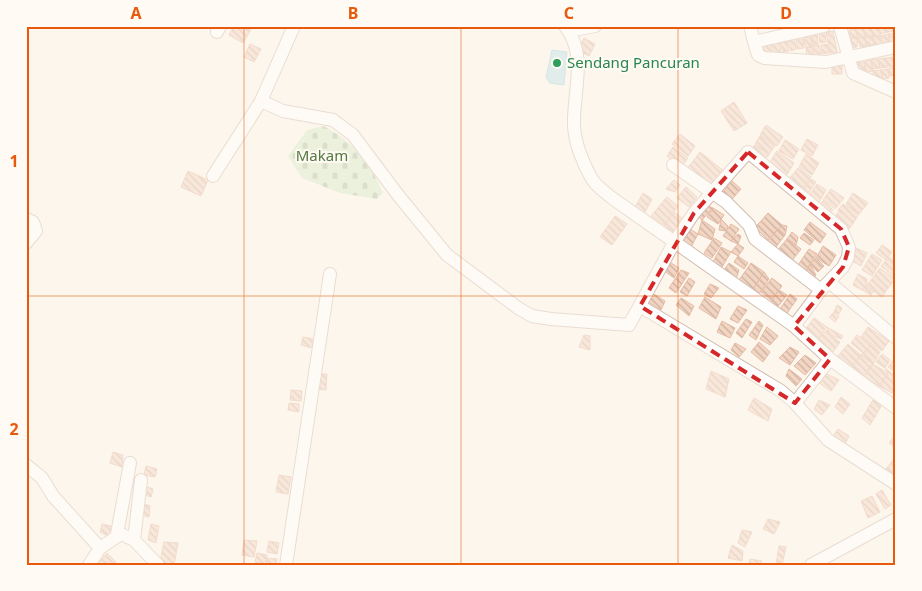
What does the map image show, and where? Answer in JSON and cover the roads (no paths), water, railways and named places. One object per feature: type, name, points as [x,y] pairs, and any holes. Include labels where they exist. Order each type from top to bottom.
[{"type":"street","points":[[213,176],[261,101],[294,26]]},
{"type":"street","points":[[567,29],[595,26]]},
{"type":"street","points":[[750,26],[758,55],[764,58],[826,62],[848,59],[896,47]]},
{"type":"street","points":[[754,42],[824,26]]},
{"type":"street","points":[[840,26],[852,73],[896,92]]},
{"type":"street","points":[[567,29],[574,37],[577,54],[579,82],[574,114],[576,136],[591,177],[612,198],[676,241],[794,326],[830,359],[894,402]]},
{"type":"street","points":[[883,85],[896,82]]},
{"type":"street","points":[[261,101],[283,110],[333,120],[353,135],[398,195],[447,255],[532,316],[625,326],[629,325],[676,241],[694,213],[714,193],[748,152],[841,229],[849,247],[848,257],[843,267],[825,286],[794,326]]},
{"type":"street","points":[[674,165],[714,193],[744,219],[755,239],[825,286],[896,338]]},
{"type":"street","points":[[26,219],[33,222],[36,231],[26,243]]},
{"type":"street","points":[[286,565],[330,274]]},
{"type":"street","points":[[640,306],[781,391],[795,403],[828,440],[896,484]]},
{"type":"street","points":[[795,403],[830,359]]},
{"type":"street","points":[[89,565],[100,548],[117,534],[130,463]]},
{"type":"street","points":[[26,465],[42,478],[53,496],[100,548]]},
{"type":"street","points":[[134,540],[141,480]]},
{"type":"street","points":[[811,565],[896,519]]},
{"type":"street","points":[[117,534],[134,540],[158,565]]},
{"type":"water","name":"Sendang Pancuran","points":[[552,50],[567,52],[564,85],[550,83],[546,78]]},
{"type":"place","name":"Sendang Pancuran","points":[[557,63]]},
{"type":"park label","name":"Makam","points":[[322,156]]}]
